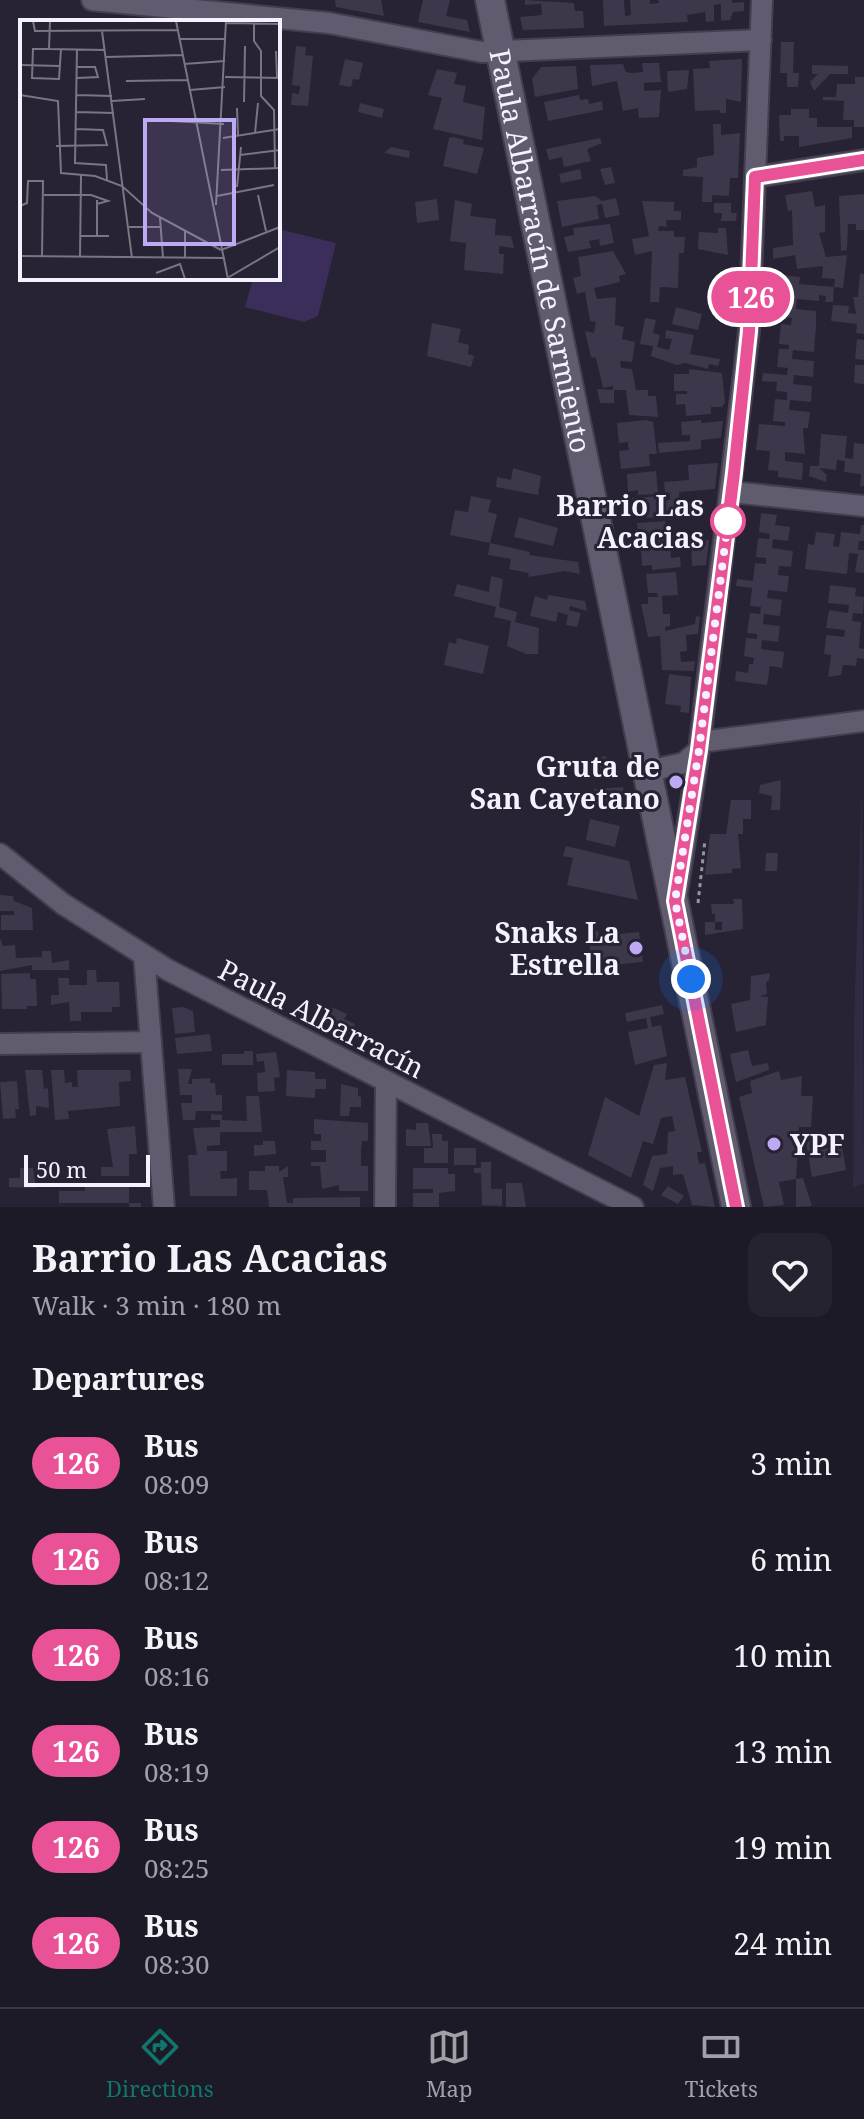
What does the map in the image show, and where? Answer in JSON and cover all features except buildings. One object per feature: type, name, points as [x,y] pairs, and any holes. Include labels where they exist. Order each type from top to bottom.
[{"type":"main road","name":"Paula Albarracín de Sarmiento","points":[[490,0],[648,771],[686,904],[736,1207]]},
{"type":"street","points":[[92,0],[150,3],[329,23],[482,52],[761,40]]},
{"type":"street","points":[[686,904],[700,746],[749,331],[762,0]]},
{"type":"street","points":[[755,177],[864,160]]},
{"type":"street","points":[[732,492],[864,506]]},
{"type":"street","points":[[648,771],[684,763],[700,746],[864,721]]},
{"type":"street","name":"Paula Albarracín","points":[[0,854],[63,904],[226,1002],[633,1207]]},
{"type":"street","points":[[144,955],[164,1207]]},
{"type":"street","points":[[0,1044],[151,1042]]},
{"type":"street","points":[[385,1207],[386,1081]]},
{"type":"path","points":[[686,904],[706,834]]},
{"type":"shaded area","points":[[280,229],[336,243],[318,316],[304,322],[245,307],[252,280],[280,280]]},
{"type":"shaded area","points":[[862,781],[864,1183],[853,1188],[854,1020]]},
{"type":"bus line","name":"126","points":[[736,1207],[675,901],[699,750],[734,473],[749,331],[755,177],[864,160]]},
{"type":"place","name":"Barrio Las Acacias","points":[[728,521]]},
{"type":"place","name":"Gruta de San Cayetano","points":[[676,782]]},
{"type":"place","name":"Snaks La Estrella","points":[[636,948]]},
{"type":"place","name":"YPF","points":[[774,1144]]},
{"type":"route","points":[[691,979],[675,901],[699,750],[728,521]]}]
